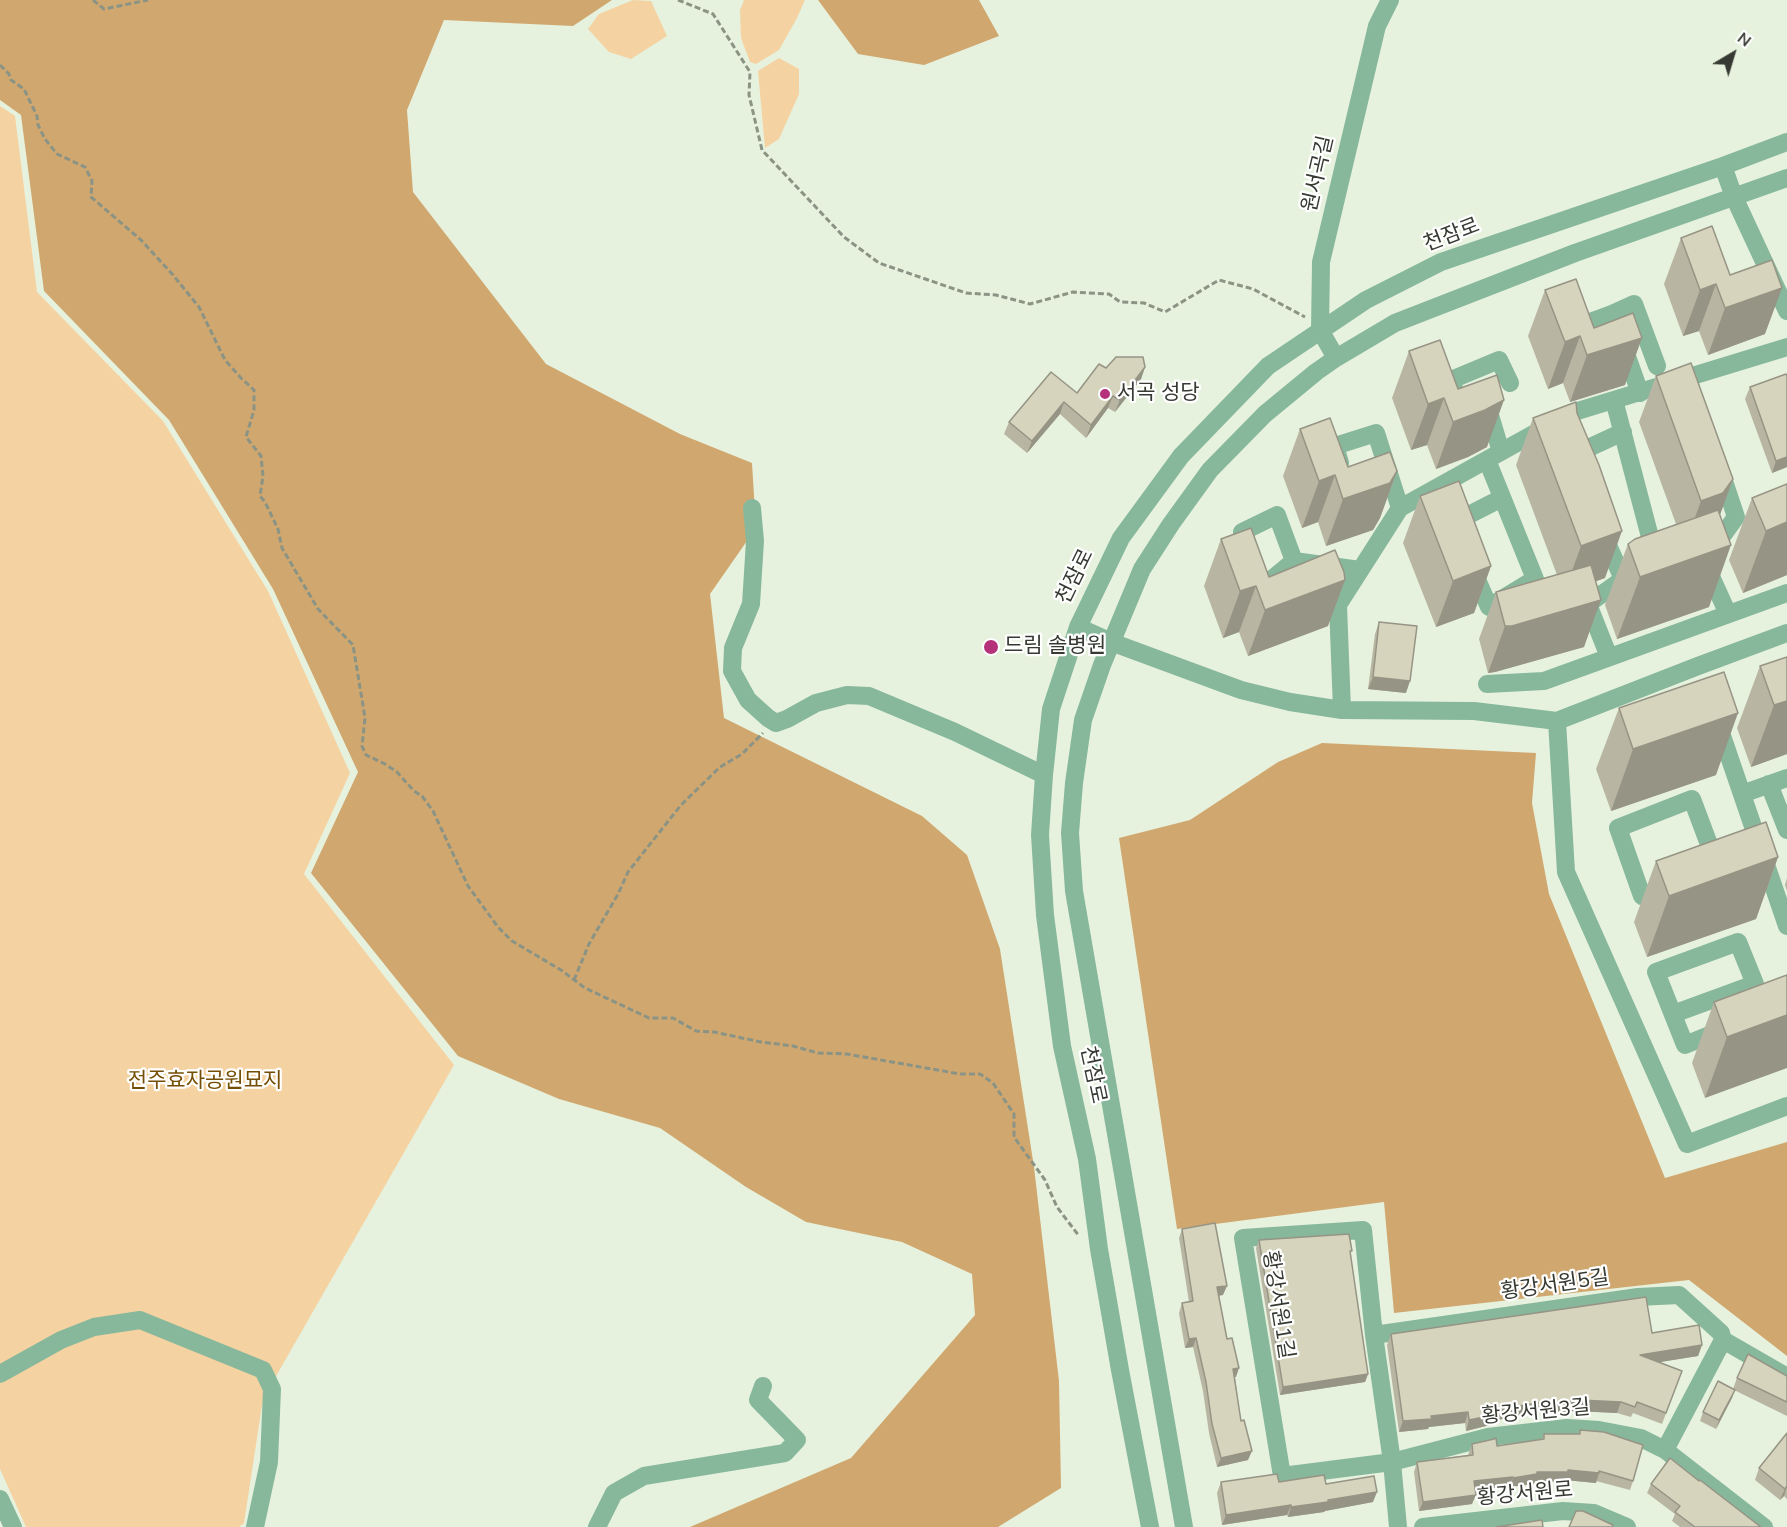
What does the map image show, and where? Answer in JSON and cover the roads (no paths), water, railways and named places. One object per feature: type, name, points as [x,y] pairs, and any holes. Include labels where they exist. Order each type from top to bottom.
[{"type":"street","name":"원서곡길","points":[[1320,327],[1322,262],[1377,26],[1390,0]]},
{"type":"street","name":"천잠로","points":[[1150,1527],[1099,1249],[1087,1159],[1062,1047],[1045,915],[1040,835],[1051,709],[1078,627],[1121,538],[1181,456],[1268,366],[1320,327],[1366,300],[1441,262],[1787,142]]},
{"type":"street","points":[[1723,166],[1734,197],[1787,310]]},
{"type":"street","name":"천잠로","points":[[1184,1527],[1074,891],[1070,833],[1083,720],[1111,642],[1142,569],[1210,470],[1265,414],[1336,358],[1395,323],[1575,253],[1787,178]]},
{"type":"street","points":[[1588,343],[1582,325],[1634,304],[1657,366]]},
{"type":"street","points":[[1612,314],[1640,393]]},
{"type":"street","points":[[1320,327],[1336,358]]},
{"type":"street","points":[[1342,710],[1338,605],[1400,508],[1571,413],[1640,393],[1691,383],[1787,346]]},
{"type":"street","points":[[1461,410],[1451,380],[1499,360],[1510,383]]},
{"type":"street","points":[[1475,369],[1502,498],[1535,579],[1489,607],[1453,523],[1502,498]]},
{"type":"street","points":[[1609,657],[1588,604],[1655,556],[1614,400]]},
{"type":"street","points":[[1579,475],[1570,455],[1623,432]]},
{"type":"street","points":[[1346,481],[1335,447],[1376,433],[1400,508]]},
{"type":"street","points":[[1714,453],[1736,517],[1704,561],[1728,614]]},
{"type":"street","points":[[1366,472],[1386,464]]},
{"type":"street","points":[[752,508],[755,541],[751,604],[733,648],[732,671],[748,700],[776,723],[816,703],[847,695],[869,696],[955,732],[1044,775]]},
{"type":"street","points":[[1596,517],[1623,579]]},
{"type":"street","points":[[1294,561],[1360,570]]},
{"type":"street","points":[[1487,684],[1544,681],[1787,593]]},
{"type":"street","points":[[1078,627],[1111,642],[1241,690],[1290,702],[1342,710],[1474,711],[1557,722],[1787,633]]},
{"type":"street","points":[[1698,666],[1705,687]]},
{"type":"street","points":[[1713,708],[1742,794],[1756,854],[1787,926]]},
{"type":"street","points":[[1557,722],[1566,872],[1687,1144],[1787,1106]]},
{"type":"street","points":[[1742,794],[1787,778]]},
{"type":"street","points":[[1769,784],[1787,830]]},
{"type":"street","points":[[1685,880],[1642,896],[1618,828],[1692,799],[1718,868]]},
{"type":"street","points":[[1673,1014],[1755,984],[1738,942],[1656,972],[1685,1045],[1736,1025]]},
{"type":"street","name":"황강서원1길","points":[[1392,1462],[1282,1476],[1243,1238],[1363,1230],[1374,1335],[1392,1462],[1398,1527]]},
{"type":"street","name":"황강서원5길","points":[[1374,1335],[1638,1297],[1679,1295],[1720,1333],[1723,1340],[1787,1377]]},
{"type":"street","points":[[0,1374],[61,1340],[94,1327],[140,1320],[263,1370],[272,1389],[269,1462],[255,1527]]},
{"type":"street","points":[[1665,1450],[1723,1340]]},
{"type":"street","points":[[597,1527],[614,1493],[644,1476],[785,1453],[796,1440],[758,1400],[763,1386]]},
{"type":"street","name":"황강서원3길","points":[[1392,1462],[1488,1437],[1567,1428],[1599,1430],[1641,1438],[1665,1450],[1764,1527]]},
{"type":"street","points":[[0,1499],[13,1527]]},
{"type":"street","name":"황강서원로","points":[[1423,1527],[1563,1511],[1594,1513],[1627,1527]]},
{"type":"place","name":"서곡 성당","points":[[1105,394]]},
{"type":"place","name":"드림 솔병원","points":[[991,647]]},
{"type":"park label","name":"전주효자공원묘지","points":[[205,1082]]}]
